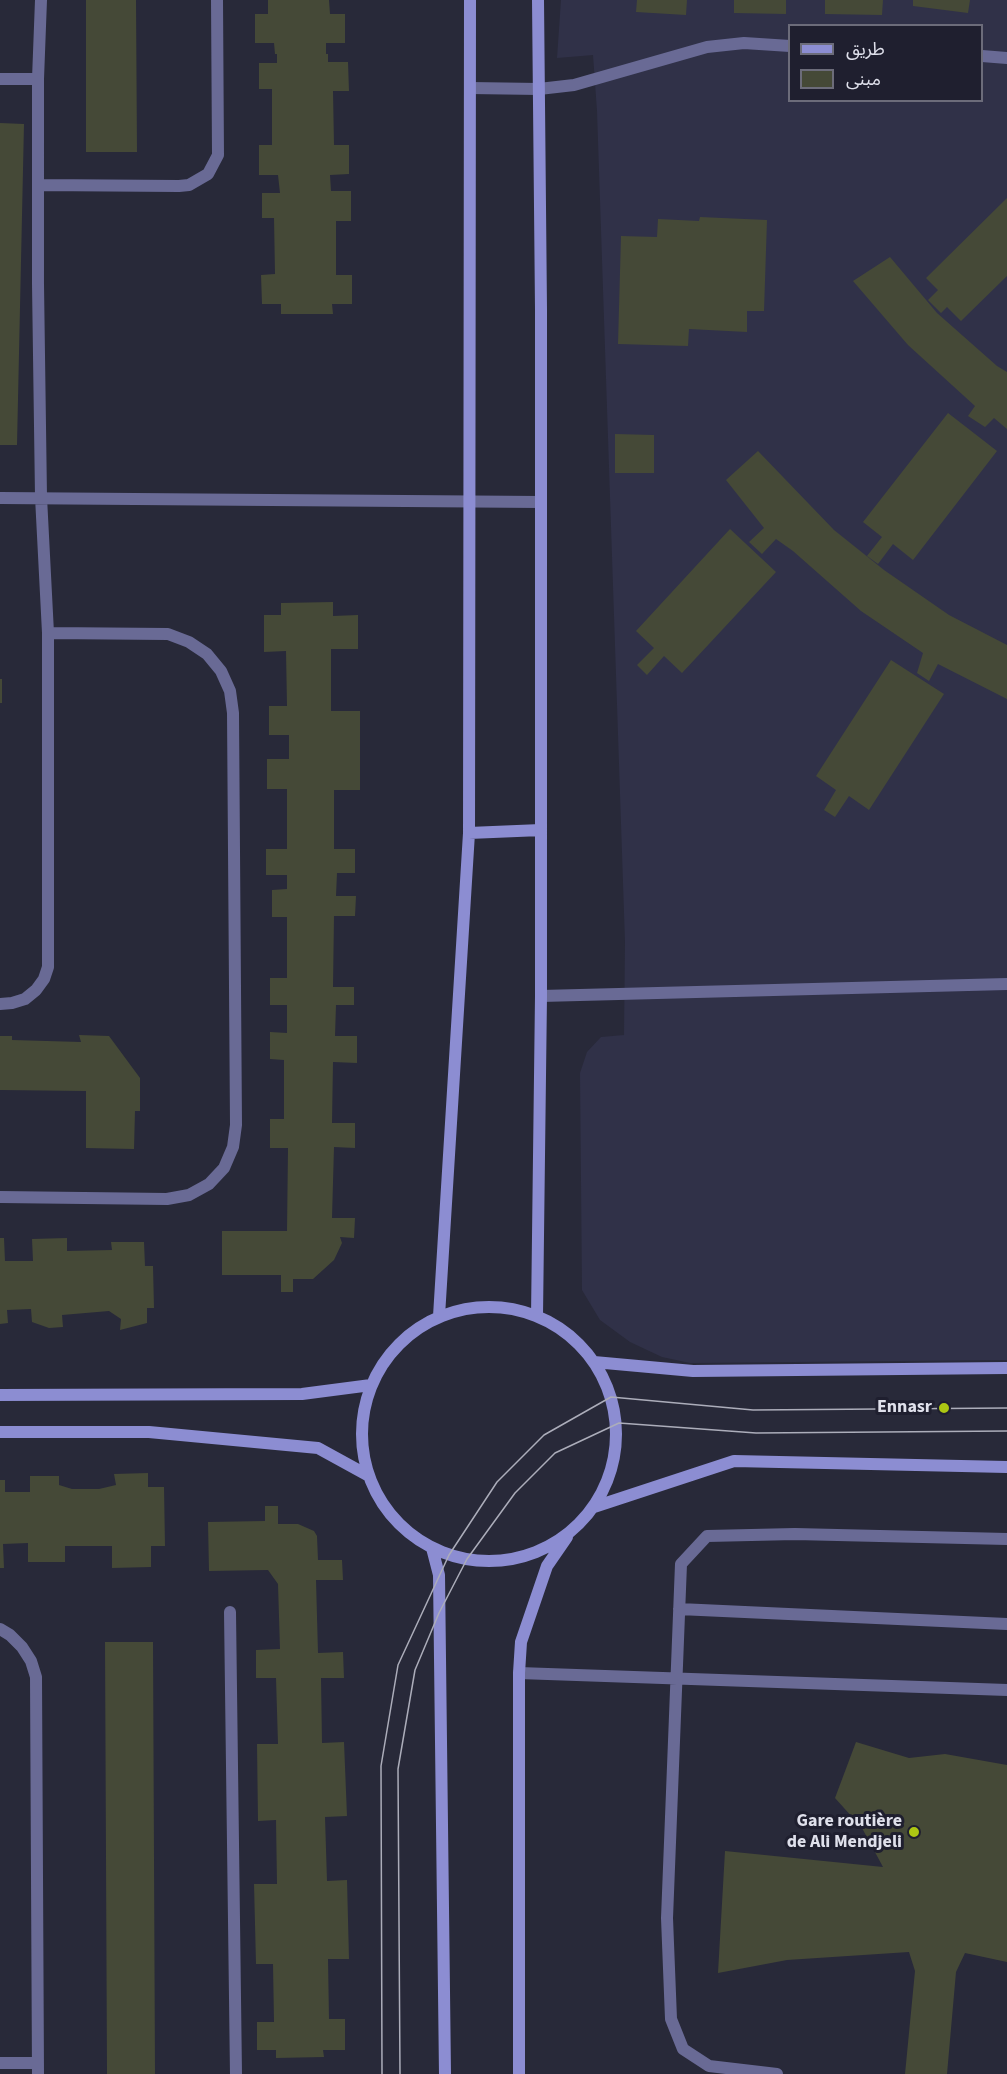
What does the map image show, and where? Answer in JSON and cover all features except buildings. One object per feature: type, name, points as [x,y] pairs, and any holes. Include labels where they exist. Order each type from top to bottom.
[{"type":"main road","points":[[439,1316],[469,833],[471,0]]},
{"type":"main road","points":[[537,1316],[541,996],[538,0]]},
{"type":"main road","points":[[469,833],[541,830]]},
{"type":"main road","points":[[519,2074],[519,1674],[521,1642],[546,1566],[570,1533],[594,1507],[607,1483],[619,1423],[611,1397],[594,1362],[569,1335],[537,1316],[505,1308],[471,1308],[439,1316],[411,1333],[387,1356],[371,1385],[363,1414],[362,1446],[369,1476],[379,1498],[394,1518],[412,1535],[432,1548],[467,1559],[503,1560],[538,1551],[570,1533]]},
{"type":"main road","points":[[594,1362],[693,1371],[1007,1368]]},
{"type":"main road","points":[[0,1395],[302,1394],[371,1385]]},
{"type":"main road","points":[[0,1432],[149,1432],[318,1448],[369,1476]]},
{"type":"main road","points":[[594,1507],[734,1461],[1007,1467]]},
{"type":"main road","points":[[432,1548],[439,1575],[445,2074]]},
{"type":"street","points":[[0,1004],[25,999],[44,980],[48,967],[48,633],[41,497],[38,185],[41,0]]},
{"type":"street","points":[[38,185],[179,186],[200,181],[208,174],[218,155],[217,0]]},
{"type":"street","points":[[470,88],[539,89],[574,86],[706,47],[744,43],[788,46]]},
{"type":"street","points":[[983,56],[1007,58]]},
{"type":"street","points":[[0,79],[38,80]]},
{"type":"street","points":[[0,498],[541,502]]},
{"type":"street","points":[[0,1197],[166,1199],[189,1196],[209,1184],[224,1168],[233,1147],[236,1125],[233,713],[230,691],[221,671],[207,654],[189,642],[168,634],[48,633]]},
{"type":"street","points":[[541,996],[1007,984]]},
{"type":"street","points":[[777,2074],[709,2066],[683,2049],[671,2019],[667,1918],[681,1564],[707,1536],[795,1534],[1007,1539]]},
{"type":"street","points":[[679,1609],[1007,1624]]},
{"type":"street","points":[[230,1612],[236,2074]]},
{"type":"street","points":[[0,1629],[22,1647],[31,1661],[36,1677],[38,2069],[0,2063]]},
{"type":"street","points":[[519,1674],[1007,1690]]},
{"type":"shaded area","points":[[561,0],[1007,0],[1007,1360],[690,1363],[662,1357],[630,1342],[600,1320],[582,1290],[580,1073],[587,1052],[601,1037],[624,1035],[625,942],[597,111],[593,55],[557,58]]},
{"type":"tram line","points":[[382,2074],[381,1766],[398,1665],[449,1555],[497,1482],[544,1435],[611,1397],[753,1410],[1007,1408]]},
{"type":"tram line","points":[[400,2074],[398,1769],[415,1670],[439,1613],[467,1559],[515,1493],[555,1453],[619,1423],[756,1433],[1007,1431]]},
{"type":"place","name":"Ennasr","points":[[944,1408]]},
{"type":"place","name":"Gare routière de Ali Mendjeli","points":[[914,1832]]}]
